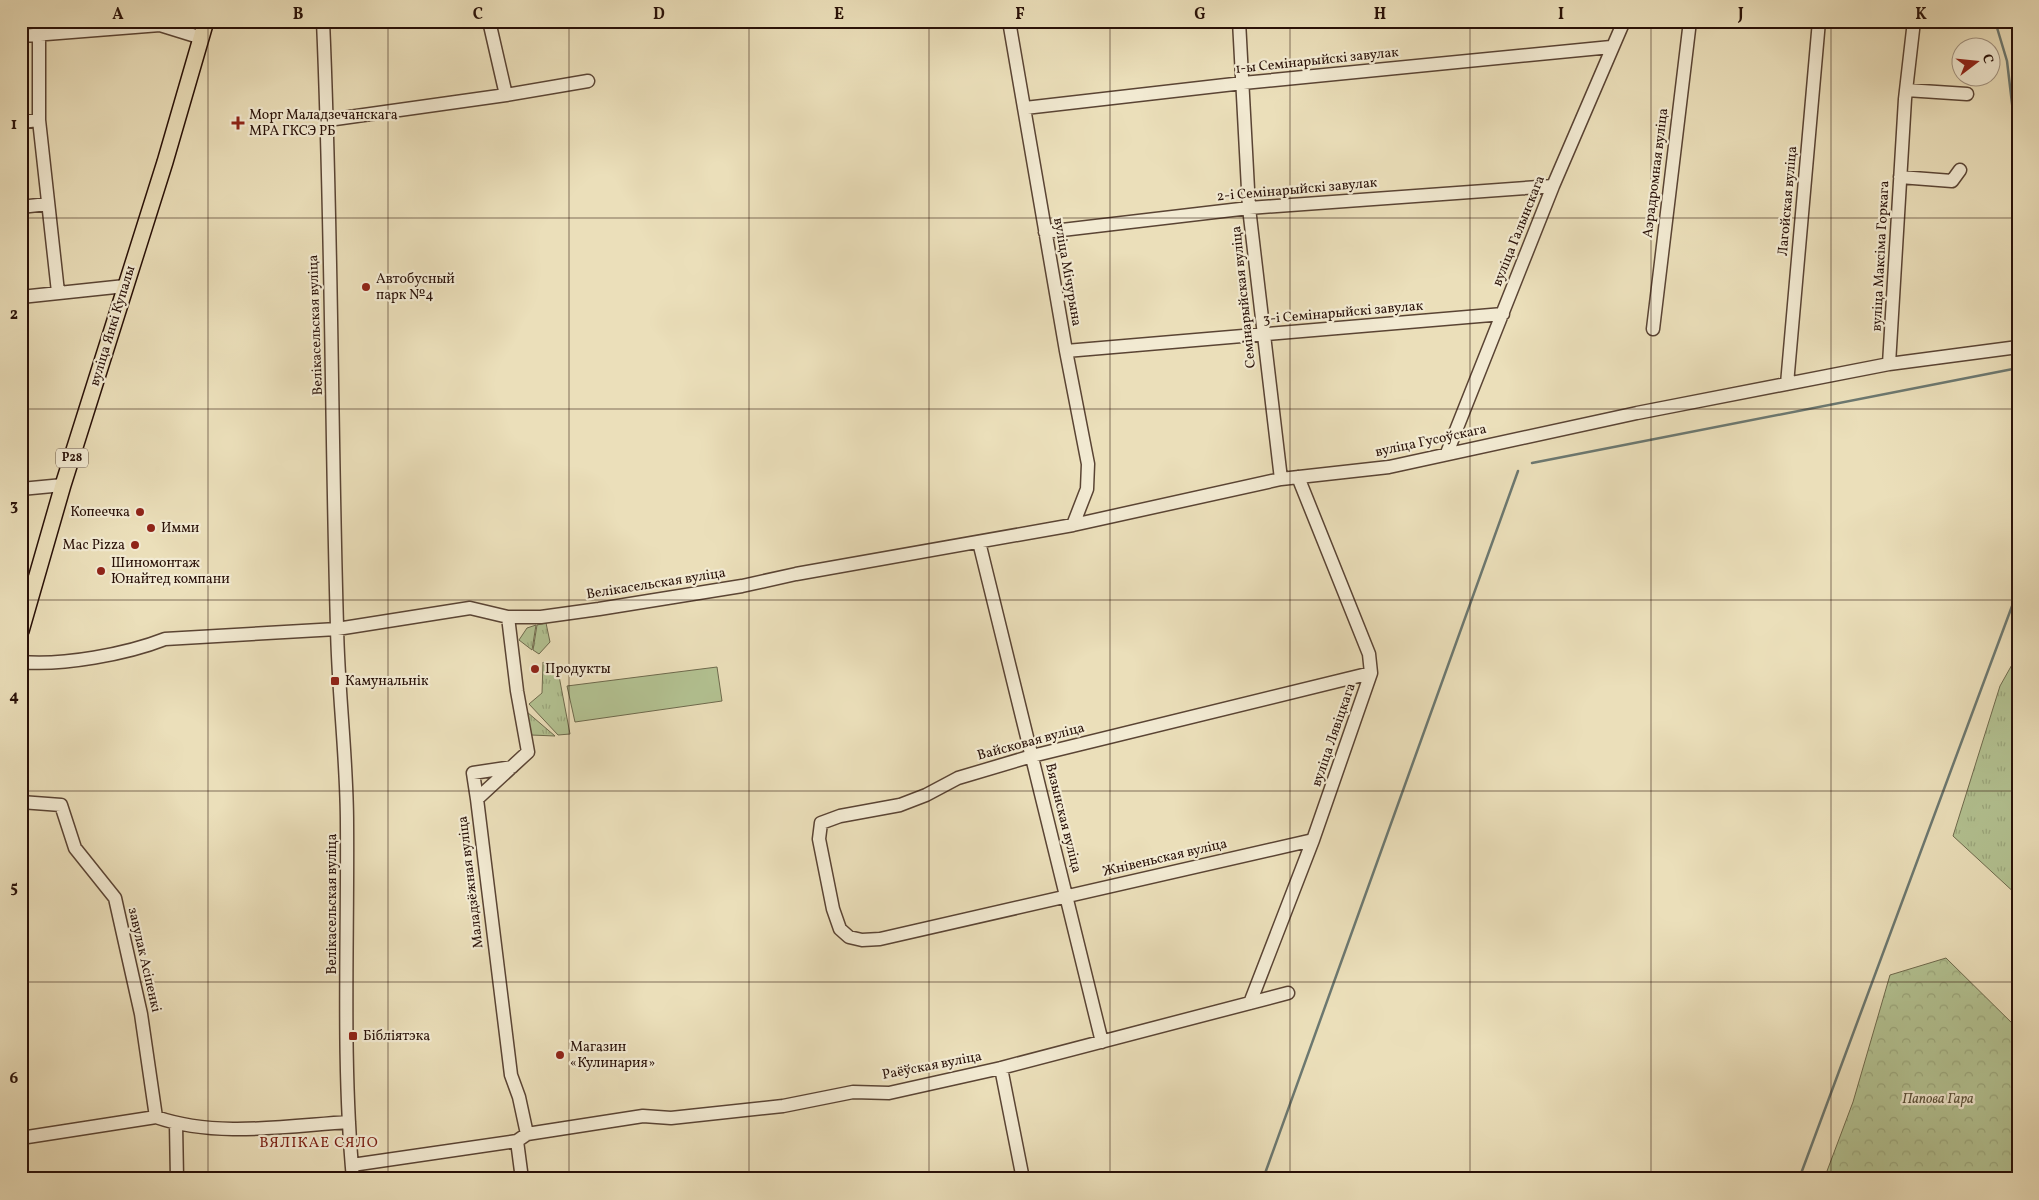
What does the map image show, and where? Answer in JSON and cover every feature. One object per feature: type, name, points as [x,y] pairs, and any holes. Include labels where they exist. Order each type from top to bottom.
[{"type":"main road","name":"вуліца Янкі Купалы","points":[[21,631],[28,582],[63,486],[165,162],[206,21]]},
{"type":"street","name":"Велікасельская вуліца","points":[[323,21],[328,120],[337,629],[348,821],[346,967],[349,1122],[353,1179]]},
{"type":"street","points":[[489,21],[506,95]]},
{"type":"street","name":"вуліца Мічурына","points":[[1009,21],[1066,351],[1088,464],[1087,489],[1073,525]]},
{"type":"street","name":"Семінарыйская вуліца","points":[[1239,21],[1249,208],[1281,479]]},
{"type":"street","name":"вуліца Галынскага","points":[[1447,453],[1553,186],[1611,47],[1624,21]]},
{"type":"street","name":"Аэрадромная вуліца","points":[[1652,329],[1690,21]]},
{"type":"street","name":"Лагойская вуліца","points":[[1787,384],[1820,21]]},
{"type":"street","name":"вуліца Максіма Горкага","points":[[1889,364],[1906,90],[1914,21]]},
{"type":"street","points":[[21,36],[160,25],[202,38]]},
{"type":"street","points":[[39,34],[39,120],[58,292]]},
{"type":"street","name":"1-ы Семінарыйскі завулак","points":[[1025,108],[1243,83],[1611,47]]},
{"type":"street","points":[[328,120],[588,82]]},
{"type":"street","points":[[1906,90],[1967,94]]},
{"type":"street","points":[[21,122],[39,120]]},
{"type":"street","points":[[1900,177],[1952,181],[1960,170]]},
{"type":"street","name":"2-і Семінарыйскі завулак","points":[[1045,232],[1249,208],[1553,186]]},
{"type":"street","points":[[21,207],[47,204]]},
{"type":"street","points":[[21,297],[125,286]]},
{"type":"street","name":"3-і Семінарыйскі завулак","points":[[1066,351],[1503,314]]},
{"type":"street","points":[[1889,364],[2018,347]]},
{"type":"street","name":"вуліца Гусоўскага","points":[[979,542],[1073,525],[1281,479],[1389,467],[1447,453],[1889,364]]},
{"type":"street","name":"вуліца Лявіцкага","points":[[1250,1003],[1313,840],[1371,673],[1369,654],[1298,477]]},
{"type":"street","points":[[21,489],[63,486]]},
{"type":"street","name":"Велікасельская вуліца","points":[[337,629],[470,608],[508,617],[541,617],[742,586],[796,574],[979,542]]},
{"type":"street","name":"Вязынская вуліца","points":[[979,542],[1102,1042]]},
{"type":"street","name":"Маладзёжная вуліца","points":[[508,617],[517,691],[528,752],[476,799],[511,1075],[519,1097],[522,1179]]},
{"type":"street","points":[[21,662],[41,664],[141,649],[165,639],[337,629]]},
{"type":"street","name":"Вайсковая вуліца","points":[[849,937],[840,930],[833,909],[820,839],[821,823],[840,816],[900,805],[926,795],[958,778],[1032,756],[1371,673]]},
{"type":"street","points":[[476,799],[473,773],[512,767]]},
{"type":"street","name":"завулак Асіпенкі","points":[[21,802],[61,805],[75,848],[115,898],[141,1014],[156,1116]]},
{"type":"street","name":"Жнівеньская вуліца","points":[[849,937],[862,940],[880,939],[1313,840]]},
{"type":"street","name":"Раёўская вуліца","points":[[352,1164],[522,1138],[643,1116],[671,1118],[783,1106],[852,1092],[889,1093],[1002,1068],[1288,993]]},
{"type":"street","points":[[1002,1068],[1023,1179]]},
{"type":"street","points":[[21,1138],[156,1116],[176,1124],[239,1129],[349,1122]]},
{"type":"street","points":[[176,1124],[177,1179]]},
{"type":"green space","points":[[546,623],[550,642],[539,654],[533,650],[537,625]]},
{"type":"green space","points":[[536,625],[532,650],[519,640],[527,628]]},
{"type":"green space","points":[[2018,654],[2018,896],[1953,836],[2000,686]]},
{"type":"green space","points":[[543,662],[559,676],[570,734],[558,735],[529,704],[542,693]]},
{"type":"green space","points":[[717,667],[722,701],[575,722],[567,686]]},
{"type":"green space","points":[[527,712],[555,736],[531,735]]},
{"type":"green space","name":"Папова Гара","points":[[1946,958],[2018,1029],[2018,1179],[1824,1179],[1853,1102],[1890,975]]},
{"type":"waterway","points":[[1995,21],[2007,61],[2018,154]]},
{"type":"waterway","points":[[1532,463],[2018,368]]},
{"type":"waterway","points":[[1263,1179],[1518,471]]},
{"type":"waterway","points":[[1799,1179],[2018,590]]},
{"type":"place","name":"Морг Маладзечанскага МРА ГКСЭ РБ","points":[[238,123]]},
{"type":"place","name":"Автобусный парк №4","points":[[366,287]]},
{"type":"place","name":"Копеечка","points":[[140,512]]},
{"type":"place","name":"Имми","points":[[151,528]]},
{"type":"place","name":"Mac Pizza","points":[[135,545]]},
{"type":"place","name":"Шиномонтаж Юнайтед компани","points":[[101,571]]},
{"type":"place","name":"Продукты","points":[[535,669]]},
{"type":"place","name":"Камунальнік","points":[[335,681]]},
{"type":"place","name":"Бібліятэка","points":[[353,1036]]},
{"type":"place","name":"Магазин «Кулинария»","points":[[560,1055]]},
{"type":"district","name":"ВЯЛІКАЕ СЯЛО","points":[[319,1143]]}]
